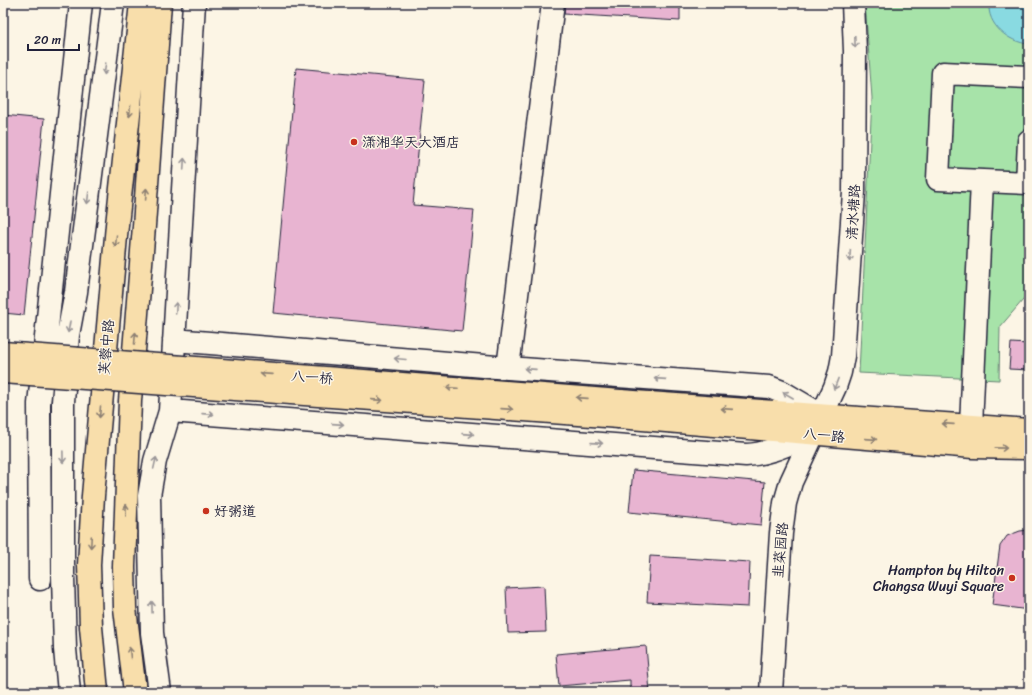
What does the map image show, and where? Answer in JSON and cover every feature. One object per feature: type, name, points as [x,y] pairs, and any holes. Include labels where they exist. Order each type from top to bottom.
[{"type":"main road","name":"芙蓉中路","points":[[97,692],[91,627],[89,565],[93,496],[117,225],[141,3]]},
{"type":"main road","name":"芙蓉中路","points":[[135,692],[125,608],[124,567],[129,409],[145,218],[160,3]]},
{"type":"main road","name":"八一桥","points":[[3,353],[620,409]]},
{"type":"main road","name":"八一桥","points":[[3,372],[620,409]]},
{"type":"main road","name":"八一路","points":[[620,409],[817,424],[971,426],[1029,430]]},
{"type":"main road","name":"八一路","points":[[817,424],[973,447],[1029,448]]},
{"type":"street","points":[[40,579],[39,404],[81,3]]},
{"type":"street","points":[[69,692],[65,649],[63,576],[63,402],[68,335],[76,292],[113,3]]},
{"type":"street","points":[[160,692],[152,633],[149,496],[155,461],[170,412],[194,3]]},
{"type":"street","points":[[508,368],[553,3]]},
{"type":"street","name":"清水塘路","points":[[817,424],[835,387],[843,356],[854,185],[855,51],[853,3]]},
{"type":"street","points":[[1029,77],[943,73],[938,179],[1027,183],[1029,141]]},
{"type":"street","points":[[971,426],[982,181]]},
{"type":"street","points":[[170,412],[746,455],[770,451],[817,424],[782,392],[769,387],[508,368],[174,340]]},
{"type":"street","name":"韭菜园路","points":[[771,692],[780,533],[785,504],[791,482],[817,424]]},
{"type":"green space","points":[[865,3],[1029,3],[1029,293],[1000,327],[999,380],[859,373],[872,98]]},
{"type":"water","points":[[989,3],[1029,3],[1029,44],[1014,40],[1000,31],[991,18]]},
{"type":"building","points":[[565,3],[680,3],[680,21],[564,14]]},
{"type":"building","name":"潇湘华天大酒店","points":[[296,68],[425,80],[413,205],[474,210],[462,331],[273,313]]},
{"type":"building","points":[[3,115],[44,119],[24,315],[3,313]]},
{"type":"building","points":[[1011,343],[1029,344],[1029,370],[1009,369]]},
{"type":"building","points":[[633,470],[765,482],[761,525],[629,512]]},
{"type":"building","name":"Hampton by Hilton Changsa Wuyi Square","points":[[1029,530],[1029,610],[992,605],[1000,546],[1007,536],[1020,531]]},
{"type":"building","points":[[650,556],[750,562],[748,607],[647,602]]},
{"type":"building","points":[[544,586],[546,632],[508,633],[506,588]]},
{"type":"building","points":[[646,646],[650,692],[630,692],[630,680],[559,686],[556,654]]},
{"type":"place","name":"潇湘华天大酒店","points":[[354,142]]},
{"type":"place","name":"好粥道","points":[[206,511]]},
{"type":"place","name":"Hampton by Hilton Changsa Wuyi Square","points":[[1012,578]]}]
